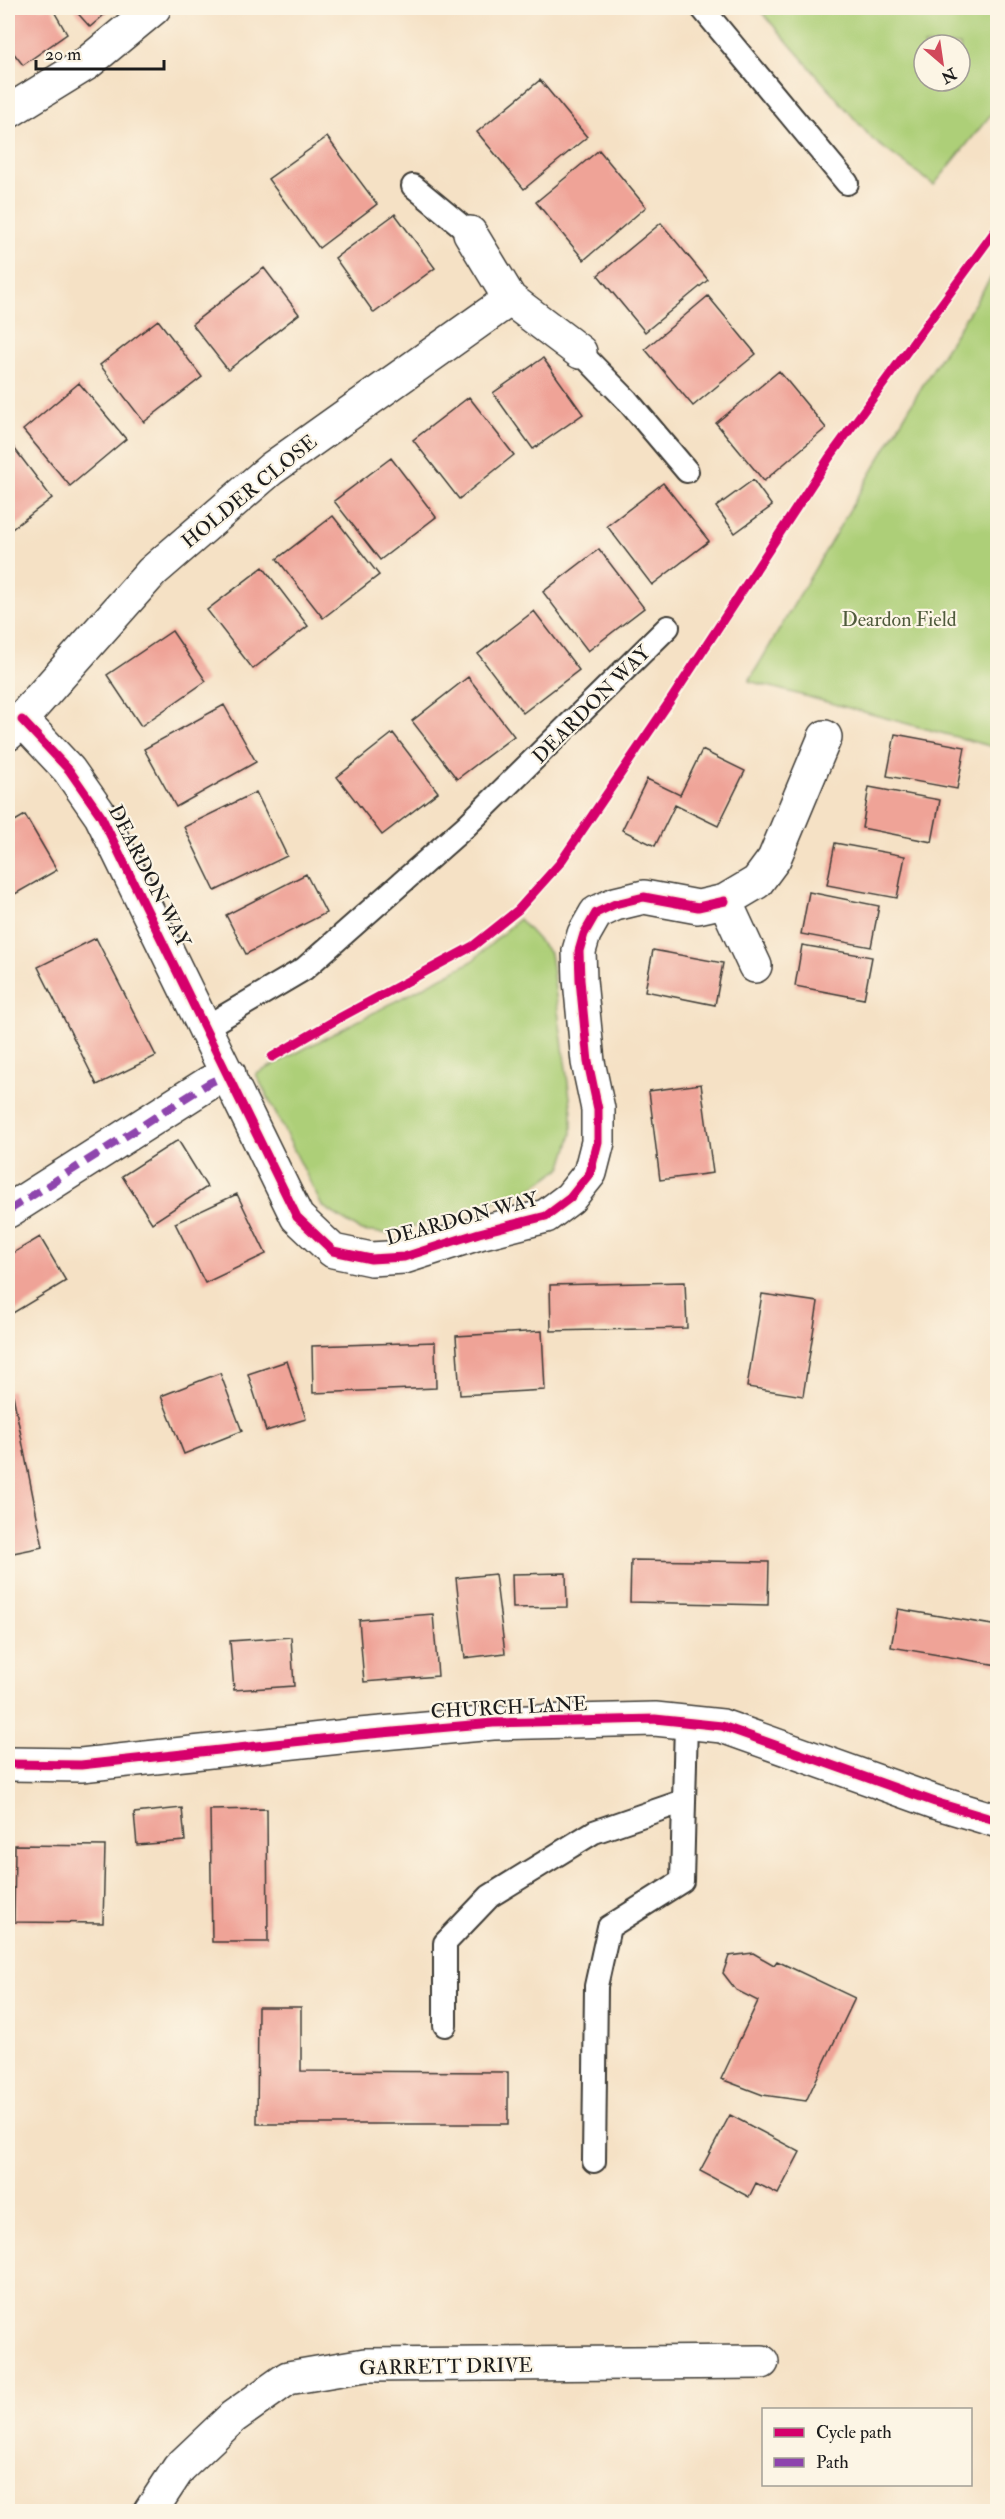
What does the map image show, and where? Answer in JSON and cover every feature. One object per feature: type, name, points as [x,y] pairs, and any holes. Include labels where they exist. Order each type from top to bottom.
[{"type":"street","points":[[8,112],[86,64],[154,8]]},
{"type":"street","points":[[470,233],[510,299],[580,352]]},
{"type":"street","name":"HOLDER CLOSE","points":[[15,727],[152,572],[254,483],[510,299]]},
{"type":"street","name":"DEARDON WAY","points":[[15,727],[69,770],[101,816],[297,1217],[333,1251],[371,1259],[404,1257],[479,1233],[546,1216],[570,1198],[590,1173],[598,1142],[598,1109],[588,1062],[580,980],[579,951],[584,934],[596,913],[615,904],[644,897],[698,907],[725,901],[757,882],[774,859],[825,737]]},
{"type":"street","points":[[725,901],[755,966]]},
{"type":"street","points":[[8,1211],[209,1083],[228,1074]]},
{"type":"street","name":"CHURCH LANE","points":[[8,1764],[81,1765],[493,1723],[655,1719],[722,1726],[935,1802],[998,1821]]},
{"type":"street","name":"GARRETT DRIVE","points":[[150,2511],[179,2468],[233,2417],[288,2378],[365,2365],[762,2362]]},
{"type":"lane","points":[[702,8],[847,183]]},
{"type":"lane","points":[[414,186],[470,233]]},
{"type":"lane","points":[[580,352],[627,400],[687,471]]},
{"type":"lane","name":"DEARDON WAY","points":[[206,1027],[304,969],[466,826],[668,627]]},
{"type":"lane","points":[[594,2161],[596,1986],[609,1927],[682,1881],[686,1723]]},
{"type":"lane","points":[[445,2025],[445,1943],[490,1896],[594,1832],[684,1801]]},
{"type":"green space","points":[[758,8],[997,8],[997,107],[934,185],[873,140]]},
{"type":"green space","name":"Deardon Field","points":[[997,268],[997,748],[749,681],[924,383]]},
{"type":"green space","points":[[519,919],[550,953],[572,1112],[572,1134],[562,1167],[527,1191],[390,1234],[361,1231],[322,1206],[256,1074],[471,962]]},
{"type":"building","points":[[8,8],[52,8],[67,34],[23,65],[8,46]]},
{"type":"building","points":[[73,8],[112,8],[90,27]]},
{"type":"building","points":[[540,80],[587,137],[524,189],[477,132]]},
{"type":"building","points":[[327,137],[377,204],[319,248],[268,179]]},
{"type":"building","points":[[599,150],[646,207],[584,260],[536,202]]},
{"type":"building","points":[[395,214],[435,268],[374,313],[335,258]]},
{"type":"building","points":[[661,223],[708,280],[645,332],[598,275]]},
{"type":"building","points":[[264,268],[299,314],[228,370],[192,324]]},
{"type":"building","points":[[708,296],[756,354],[693,406],[645,349]]},
{"type":"building","points":[[158,320],[202,377],[144,422],[100,365]]},
{"type":"building","points":[[543,358],[583,414],[533,449],[493,393]]},
{"type":"building","points":[[779,371],[826,428],[764,481],[716,423]]},
{"type":"building","points":[[79,383],[126,439],[70,486],[23,430]]},
{"type":"building","points":[[469,397],[514,455],[459,499],[413,440]]},
{"type":"building","points":[[8,440],[52,498],[8,532]]},
{"type":"building","points":[[391,458],[436,517],[380,560],[334,501]]},
{"type":"building","points":[[753,480],[772,506],[735,533],[716,507]]},
{"type":"building","points":[[663,483],[709,541],[652,585],[607,526]]},
{"type":"building","points":[[333,516],[379,575],[323,618],[277,559]]},
{"type":"building","points":[[599,549],[644,608],[588,651],[543,592]]},
{"type":"building","points":[[263,567],[308,626],[253,669],[207,610]]},
{"type":"building","points":[[534,611],[579,670],[523,713],[478,654]]},
{"type":"building","points":[[172,631],[206,681],[141,726],[107,675]]},
{"type":"building","points":[[468,677],[514,736],[457,779],[412,721]]},
{"type":"building","points":[[224,705],[256,762],[176,807],[144,749]]},
{"type":"building","points":[[393,733],[438,792],[382,835],[337,777]]},
{"type":"building","points":[[895,734],[965,747],[957,789],[887,776]]},
{"type":"building","points":[[702,750],[745,771],[718,826],[675,805],[655,846],[622,830],[647,779],[680,795]]},
{"type":"building","points":[[869,787],[940,800],[932,842],[862,828]]},
{"type":"building","points":[[256,792],[287,856],[215,891],[184,827]]},
{"type":"building","points":[[25,815],[57,870],[8,898],[8,825]]},
{"type":"building","points":[[835,843],[905,856],[897,898],[827,885]]},
{"type":"building","points":[[306,874],[326,913],[246,954],[226,915]]},
{"type":"building","points":[[809,892],[879,906],[871,947],[801,934]]},
{"type":"building","points":[[96,938],[156,1056],[97,1085],[38,967]]},
{"type":"building","points":[[802,945],[872,957],[864,999],[795,986]]},
{"type":"building","points":[[653,950],[723,963],[715,1005],[645,991]]},
{"type":"building","points":[[701,1084],[713,1173],[660,1180],[649,1091]]},
{"type":"building","points":[[178,1140],[207,1187],[152,1223],[122,1176]]},
{"type":"building","points":[[237,1194],[266,1254],[205,1283],[175,1223]]},
{"type":"building","points":[[40,1237],[66,1281],[8,1316],[8,1256]]},
{"type":"building","points":[[685,1282],[687,1328],[551,1331],[550,1285]]},
{"type":"building","points":[[762,1294],[818,1302],[803,1396],[747,1387]]},
{"type":"building","points":[[542,1331],[545,1390],[460,1395],[456,1336]]},
{"type":"building","points":[[435,1342],[436,1388],[313,1393],[312,1346]]},
{"type":"building","points":[[287,1361],[306,1419],[266,1431],[248,1374]]},
{"type":"building","points":[[220,1373],[242,1431],[184,1454],[161,1396]]},
{"type":"building","points":[[12,1390],[43,1547],[8,1554],[8,1391]]},
{"type":"building","points":[[631,1560],[769,1562],[768,1605],[630,1602]]},
{"type":"building","points":[[566,1573],[567,1607],[513,1608],[512,1574]]},
{"type":"building","points":[[495,1574],[505,1653],[465,1658],[456,1578]]},
{"type":"building","points":[[898,1609],[998,1626],[998,1665],[891,1647]]},
{"type":"building","points":[[433,1614],[438,1676],[364,1682],[359,1620]]},
{"type":"building","points":[[291,1637],[294,1686],[234,1690],[230,1641]]},
{"type":"building","points":[[182,1808],[185,1841],[137,1845],[134,1813]]},
{"type":"building","points":[[267,1809],[268,1942],[212,1942],[210,1810]]},
{"type":"building","points":[[15,1845],[105,1846],[103,1923],[14,1922]]},
{"type":"building","points":[[753,1953],[774,1965],[777,1961],[855,1998],[806,2101],[763,2095],[721,2079],[758,2001],[736,1990],[723,1973],[729,1956]]},
{"type":"building","points":[[258,2007],[301,2007],[301,2071],[508,2072],[508,2124],[257,2124]]},
{"type":"building","points":[[730,2115],[800,2152],[778,2194],[756,2183],[749,2197],[700,2171]]},
{"type":"marked path","points":[[8,1211],[209,1083],[229,1074]]},
{"type":"cycle path","points":[[272,1057],[473,946],[518,910],[560,863],[672,698],[829,458],[998,227]]},
{"type":"cycle path","points":[[22,720],[69,770],[101,816],[297,1217],[333,1251],[371,1259],[404,1257],[479,1233],[546,1216],[570,1198],[590,1173],[598,1142],[598,1109],[588,1062],[580,980],[579,951],[584,934],[596,913],[615,904],[644,897],[698,907],[725,901]]},
{"type":"cycle path","points":[[8,1764],[81,1765],[493,1723],[655,1719],[722,1726],[935,1802],[998,1821]]}]
